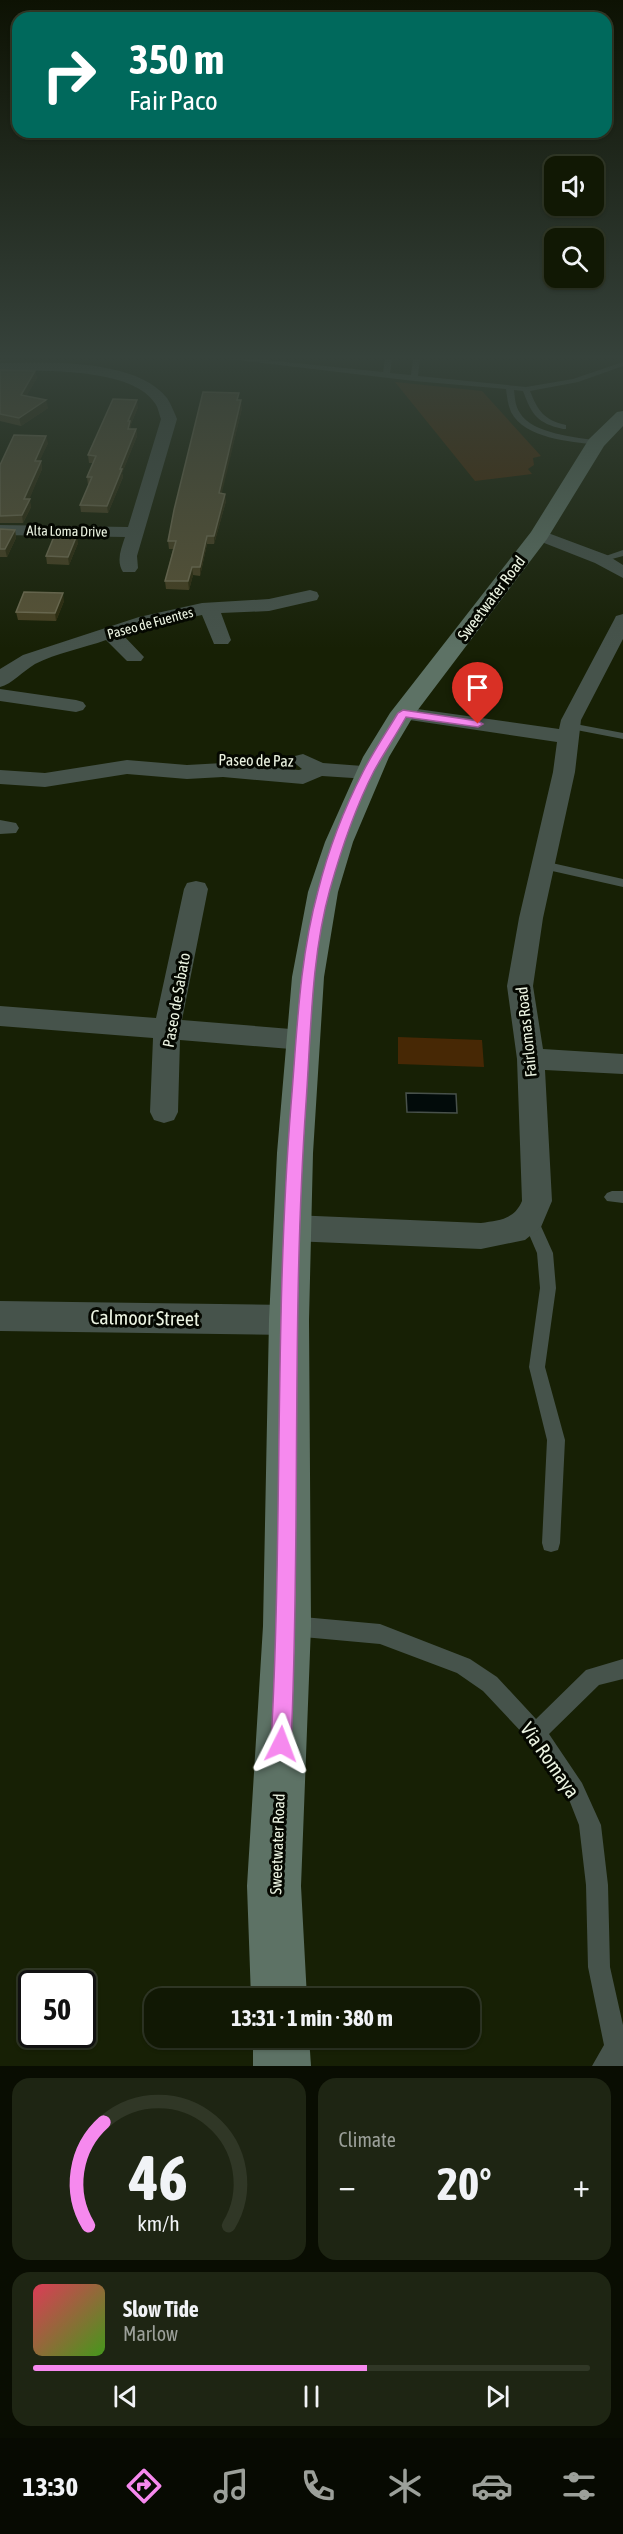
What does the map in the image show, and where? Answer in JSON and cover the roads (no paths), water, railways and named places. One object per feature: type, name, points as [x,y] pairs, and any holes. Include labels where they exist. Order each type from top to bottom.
[{"type":"main road","name":"Sweetwater Road","points":[[279,1988],[274,1886],[287,1626],[289,1320],[295,1153],[308,977],[323,892],[339,842],[368,772],[403,713],[540,535],[587,455]]},
{"type":"main road","points":[[281,2048],[282,2066]]},
{"type":"street","points":[[129,568],[128,556],[158,455]]},
{"type":"street","name":"Alta Loma Drive","points":[[0,530],[135,532]]},
{"type":"street","points":[[540,535],[601,559],[623,573]]},
{"type":"street","name":"Paseo de Fuentes","points":[[0,681],[30,658],[146,621],[210,609],[269,605],[310,596]]},
{"type":"street","points":[[210,609],[221,639]]},
{"type":"street","name":"Fairlomas Road","points":[[530,1218],[537,1201],[531,1059],[520,986],[531,918],[564,772],[571,720],[623,620]]},
{"type":"street","points":[[110,633],[135,657]]},
{"type":"street","points":[[0,695],[76,706]]},
{"type":"street","points":[[403,713],[569,731]]},
{"type":"street","name":"Paseo de Paz","points":[[0,777],[45,780],[127,767],[187,772],[223,770],[303,777],[318,769],[368,772]]},
{"type":"street","name":"Paseo de Sabato","points":[[164,1112],[167,1030],[196,889]]},
{"type":"street","points":[[0,1016],[303,1040]]},
{"type":"street","points":[[531,1059],[623,1064]]},
{"type":"street","points":[[292,1228],[481,1236],[514,1231],[530,1218]]},
{"type":"street","name":"Calmoor Street","points":[[0,1316],[289,1320]]},
{"type":"lane","points":[[601,559],[623,553]]},
{"type":"lane","points":[[569,731],[623,736]]},
{"type":"lane","points":[[543,865],[623,883]]},
{"type":"lane","points":[[530,1218],[545,1253],[548,1288],[537,1367],[555,1440],[550,1543]]},
{"type":"lane","name":"Via Romaya","points":[[287,1626],[380,1634],[463,1666],[490,1684],[536,1733],[575,1790],[590,1825],[597,1885],[599,1967],[614,2056]]},
{"type":"lane","points":[[536,1733],[593,1677],[623,1669]]}]
